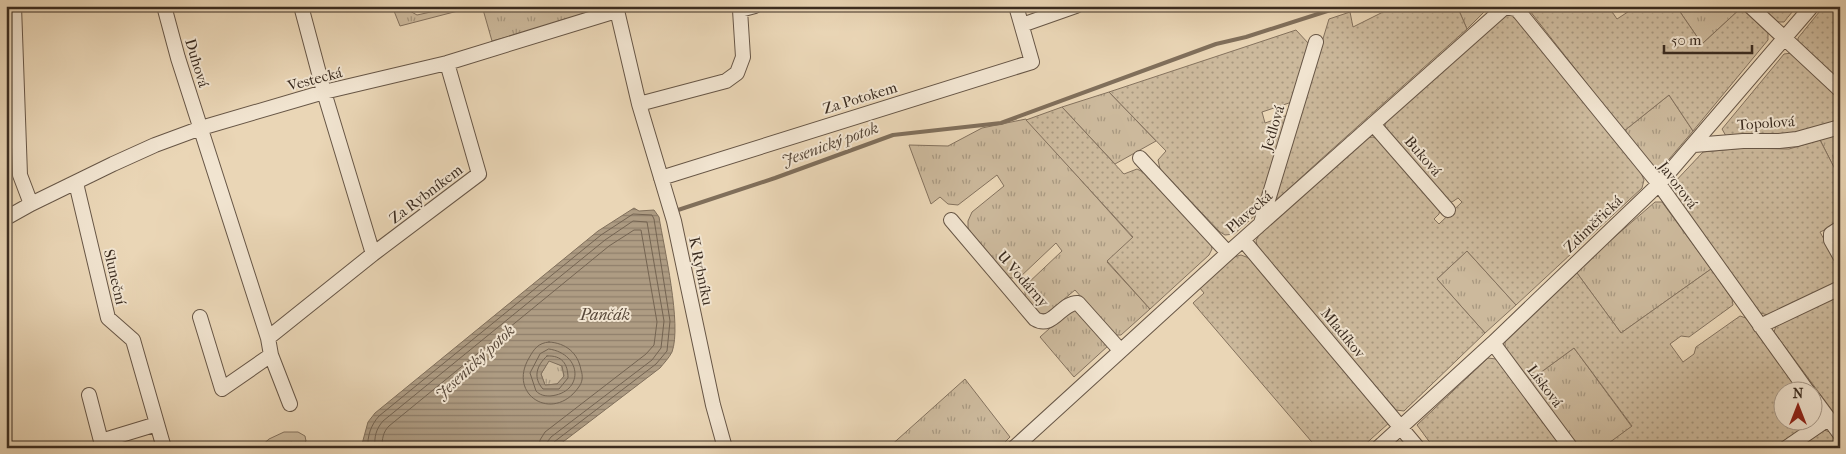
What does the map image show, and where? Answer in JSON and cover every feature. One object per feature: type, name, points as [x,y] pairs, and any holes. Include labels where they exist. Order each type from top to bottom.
[{"type":"street","points":[[14,6],[20,175],[31,204]]},
{"type":"street","name":"Duhová","points":[[164,6],[178,58],[201,128]]},
{"type":"street","points":[[301,6],[324,92],[373,254]]},
{"type":"street","points":[[639,104],[726,81],[737,73],[743,57],[740,10],[755,6]]},
{"type":"street","name":"Za Potokem","points":[[661,178],[1032,62],[1016,6]]},
{"type":"street","points":[[1022,24],[1076,6]]},
{"type":"street","points":[[1750,6],[1840,90]]},
{"type":"street","name":"Zdiměřická","points":[[1378,448],[1493,343],[1659,184],[1812,6]]},
{"type":"street","name":"Plavecká","points":[[1014,448],[1242,240],[1499,11],[1511,7]]},
{"type":"street","name":"Javorová","points":[[1511,7],[1520,13],[1659,184],[1801,382]]},
{"type":"street","name":"Vestecká","points":[[6,218],[31,204],[155,145],[201,128],[324,92],[447,63],[616,9]]},
{"type":"street","name":"K Rybníku","points":[[616,9],[639,104],[674,221],[713,406],[725,448]]},
{"type":"street","name":"Jedlová","points":[[1261,224],[1316,42]]},
{"type":"street","name":"Za Rybníkem","points":[[268,338],[373,254],[478,174],[447,63]]},
{"type":"street","name":"Buková","points":[[1373,124],[1448,210]]},
{"type":"street","name":"Topolová","points":[[1694,145],[1788,140],[1840,127]]},
{"type":"street","points":[[201,128],[268,338],[271,355],[290,404]]},
{"type":"street","points":[[1140,158],[1228,253]]},
{"type":"street","name":"Sluneční","points":[[76,183],[108,318],[133,340],[164,448]]},
{"type":"street","name":"U Vodárny","points":[[951,220],[1035,320],[1046,322],[1069,304],[1078,303],[1120,350]]},
{"type":"street","points":[[1837,230],[1831,234],[1831,240],[1840,256]]},
{"type":"street","name":"Mladíkov","points":[[1242,240],[1418,448]]},
{"type":"street","points":[[1760,326],[1840,288]]},
{"type":"street","points":[[200,317],[222,389],[271,355]]},
{"type":"street","name":"Lísková","points":[[1493,343],[1571,448]]},
{"type":"street","points":[[89,395],[101,441],[157,424]]},
{"type":"street","points":[[1824,413],[1840,434]]},
{"type":"street","points":[[1786,448],[1828,419]]},
{"type":"green space","points":[[392,6],[401,6],[417,15],[458,6],[477,6],[400,26]]},
{"type":"green space","points":[[482,6],[599,6],[600,12],[492,41]]},
{"type":"green space","points":[[1395,6],[1457,6],[1467,29],[1273,203],[1329,19],[1350,12],[1353,27]]},
{"type":"green space","points":[[1457,6],[1490,6],[1467,29]]},
{"type":"green space","points":[[1526,6],[1608,6],[1617,19],[1637,6],[1664,6],[1667,10],[1676,6],[1702,44],[1741,8],[1768,33],[1768,40],[1693,131],[1669,95],[1624,131]]},
{"type":"green space","points":[[1676,6],[1739,6],[1741,8],[1702,44]]},
{"type":"green space","points":[[1758,6],[1797,6],[1784,22],[1776,22]]},
{"type":"green space","points":[[1824,6],[1840,6],[1840,83],[1798,45],[1798,38]]},
{"type":"green space","points":[[1510,13],[1517,16],[1641,173],[1644,180],[1642,188],[1516,305],[1467,251],[1437,279],[1485,333],[1404,411],[1396,410],[1258,249],[1256,241],[1259,234],[1365,138],[1373,137],[1379,140],[1440,209],[1439,214],[1434,219],[1439,224],[1462,202],[1458,198],[1452,202],[1447,202],[1387,133],[1385,125],[1388,118],[1502,15]]},
{"type":"green space","points":[[1296,30],[1309,44],[1292,102],[1262,112],[1265,123],[1288,115],[1259,212],[1234,234],[1225,235],[1160,169],[1158,160],[1166,151],[1109,92]]},
{"type":"green space","points":[[1792,53],[1840,97],[1840,120],[1787,135],[1726,136],[1722,129],[1784,54]]},
{"type":"green space","points":[[1109,92],[1156,141],[1115,164],[1062,107]]},
{"type":"green space","points":[[1669,95],[1693,131],[1664,165],[1656,168],[1624,131]]},
{"type":"green space","points":[[1062,107],[1124,174],[1137,169],[1145,173],[1211,243],[1212,249],[1209,255],[1150,309],[1107,261],[1133,237],[1026,120]]},
{"type":"green space","points":[[1026,119],[1133,238],[1107,262],[1150,309],[1121,335],[1115,335],[1075,290],[1046,314],[1038,313],[1030,304],[1025,294],[1026,285],[1062,251],[1056,243],[1019,278],[1012,278],[1007,277],[969,232],[968,221],[972,212],[1004,186],[997,175],[958,205],[948,204],[940,197],[931,204],[909,145],[948,146],[982,128]]},
{"type":"green space","points":[[1840,134],[1840,179],[1820,140]]},
{"type":"green space","points":[[1820,140],[1840,179],[1840,223],[1820,232],[1840,268],[1840,281],[1768,315],[1760,313],[1671,191],[1671,186],[1703,152],[1745,148],[1789,149]]},
{"type":"green space","points":[[1655,202],[1662,202],[1711,269],[1621,333],[1577,273],[1611,240]]},
{"type":"green space","points":[[1467,251],[1516,305],[1485,333],[1437,279]]},
{"type":"green space","points":[[1241,255],[1249,258],[1390,422],[1361,448],[1317,448],[1193,303],[1204,293],[1199,287],[1234,257]]},
{"type":"green space","points":[[1711,269],[1732,299],[1733,305],[1689,337],[1681,336],[1670,344],[1683,362],[1694,354],[1696,347],[1740,316],[1746,318],[1792,382],[1774,382],[1774,432],[1799,432],[1776,448],[1602,448],[1632,426],[1574,348],[1529,381],[1505,349],[1505,342],[1577,273],[1621,333]]},
{"type":"green space","points":[[1840,295],[1840,421],[1824,399],[1824,382],[1811,382],[1774,332],[1776,326]]},
{"type":"green space","points":[[1076,310],[1109,345],[1074,377],[1040,337],[1069,311]]},
{"type":"green space","points":[[1574,348],[1632,427],[1602,448],[1578,448],[1529,381]]},
{"type":"green space","points":[[1488,358],[1496,359],[1562,448],[1434,448],[1417,425]]},
{"type":"green space","points":[[549,360],[562,366],[564,377],[557,384],[545,385],[541,374]]},
{"type":"green space","points":[[965,379],[1010,437],[999,448],[888,448]]},
{"type":"green space","points":[[1824,430],[1830,432],[1840,448],[1799,448],[1824,432]]},
{"type":"green space","points":[[284,432],[298,432],[305,436],[306,441],[301,448],[259,448],[269,439]]},
{"type":"water","name":"Pančák","points":[[634,208],[639,211],[654,210],[659,217],[674,305],[675,324],[675,340],[672,352],[660,368],[555,448],[365,448],[362,444],[368,422],[375,413],[598,231]],"holes":[[[549,361],[562,366],[564,376],[557,384],[545,385],[541,374]]]},
{"type":"waterway","name":"Jesenický potok","points":[[675,211],[775,178],[893,135],[1001,123],[1216,44],[1246,37],[1343,6]]}]
